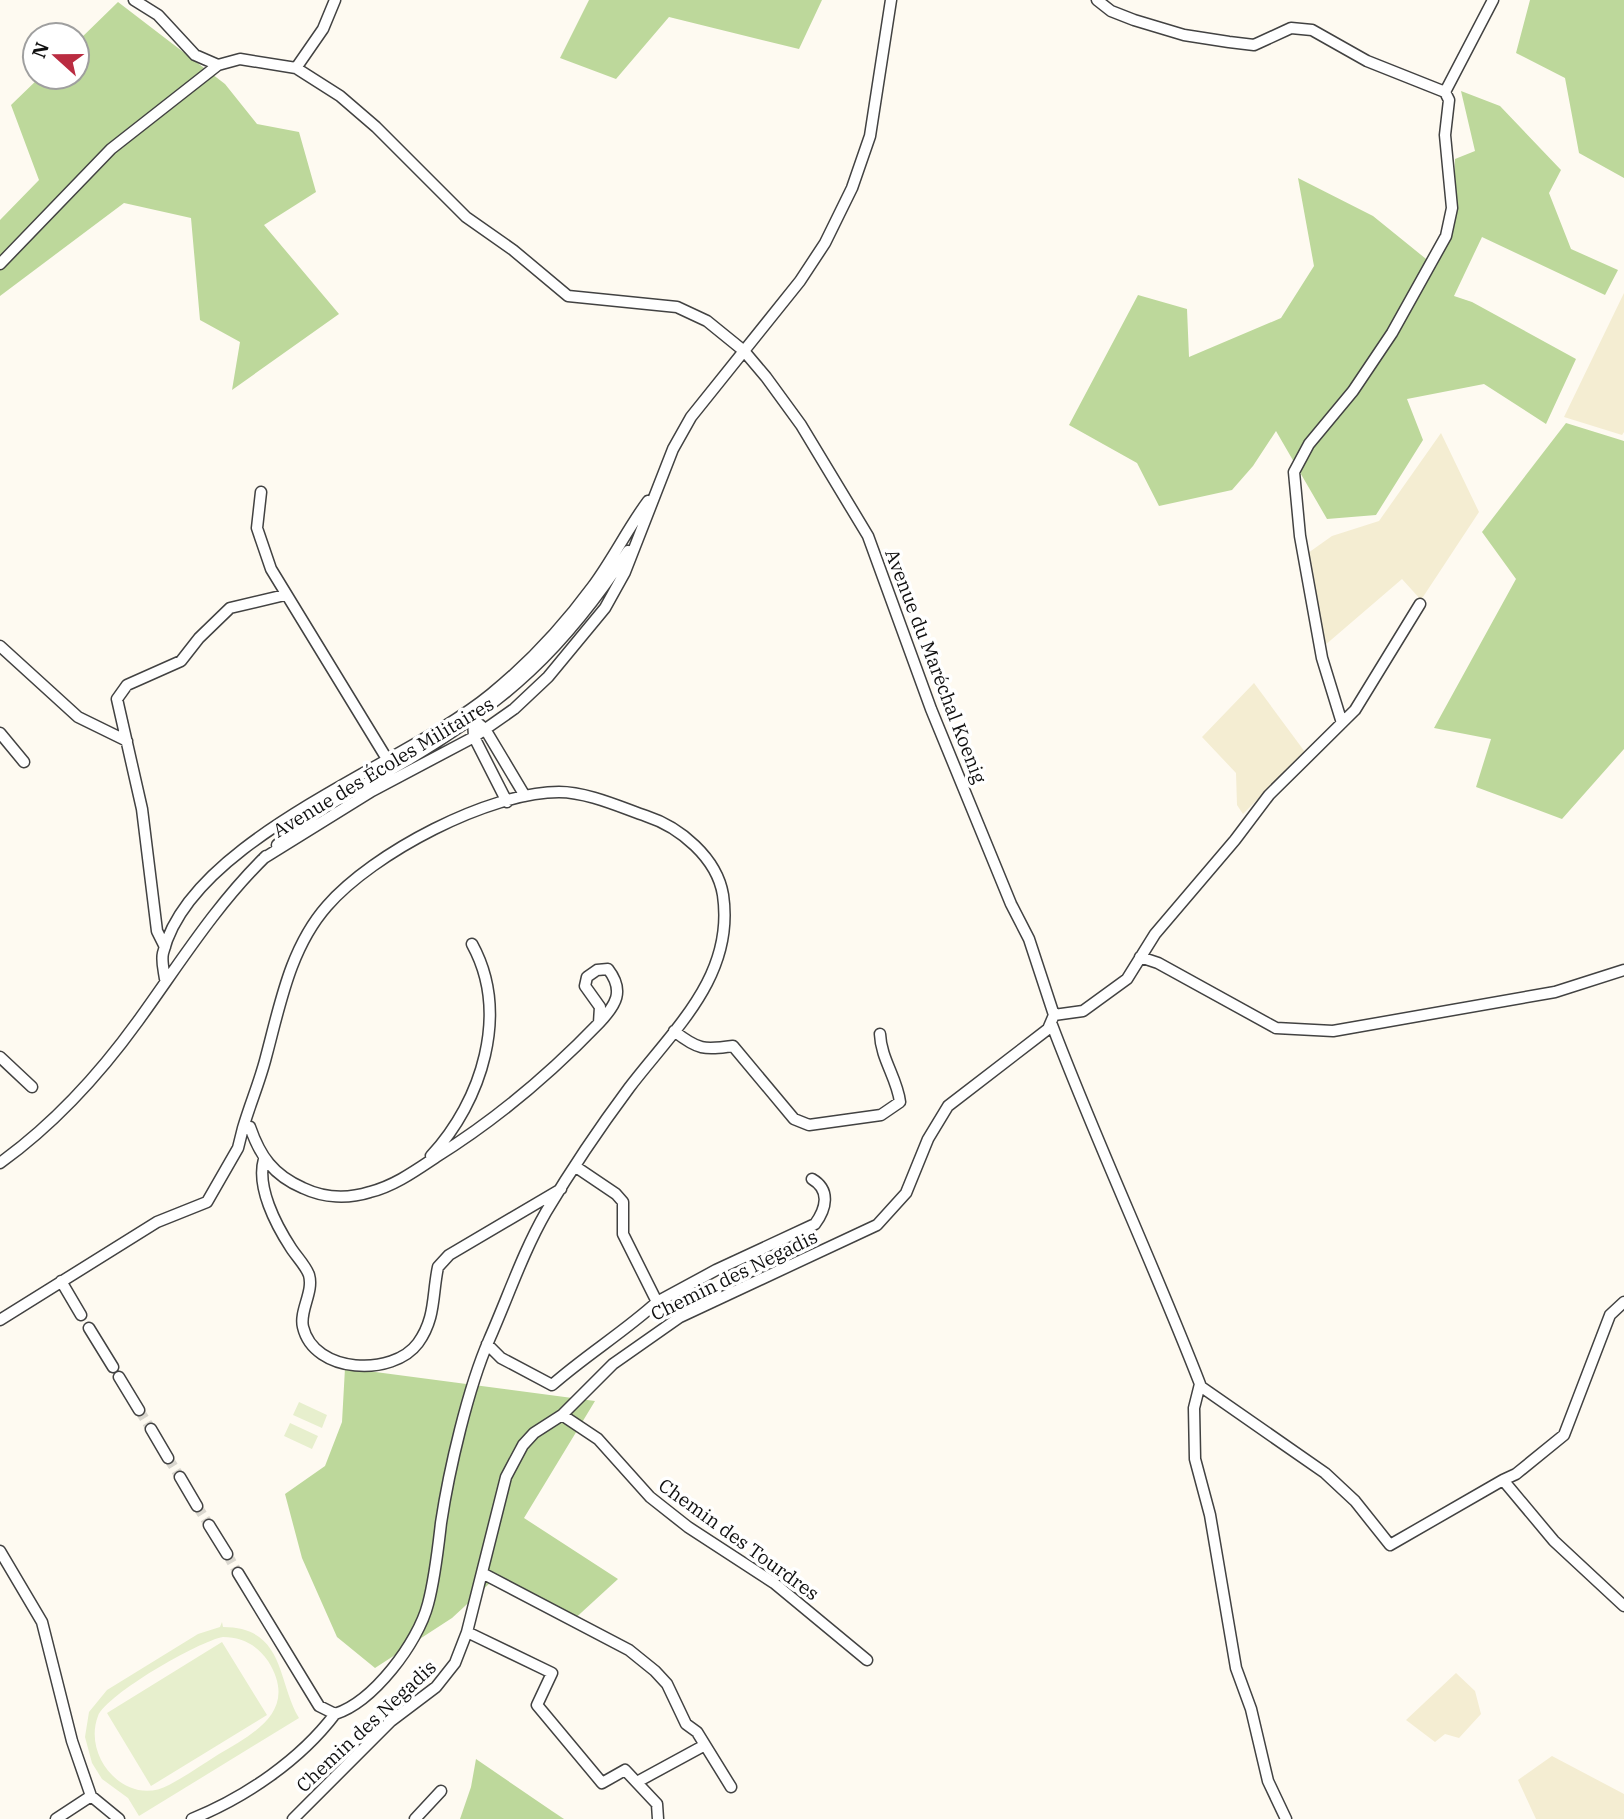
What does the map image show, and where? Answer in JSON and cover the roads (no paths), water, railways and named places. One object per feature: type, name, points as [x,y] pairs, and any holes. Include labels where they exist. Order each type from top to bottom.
[{"type":"street","points":[[134,0],[158,15],[195,55],[218,65]]},
{"type":"street","points":[[0,264],[111,149],[218,65],[240,60],[296,68],[323,29],[335,0]]},
{"type":"street","name":"Avenue des Écoles Militaires","points":[[264,858],[372,791],[485,729],[548,677],[605,608],[625,572],[658,487],[691,417],[800,281],[825,243],[852,188],[870,136],[891,0]]},
{"type":"street","points":[[1097,0],[1111,11],[1134,20],[1184,35],[1228,42],[1254,45],[1291,28],[1312,30],[1367,61],[1445,92],[1448,100],[1445,135],[1452,208],[1446,236],[1392,333],[1353,391],[1309,444],[1294,472],[1300,536],[1322,658],[1342,723]]},
{"type":"street","points":[[1445,92],[1493,0]]},
{"type":"street","name":"Avenue du Maréchal Koenig","points":[[296,68],[340,96],[376,127],[466,216],[521,256],[568,296],[677,307],[707,321],[744,351],[801,425],[868,536],[931,709],[1011,904],[1034,950],[1053,1020],[1090,1126],[1139,1232],[1200,1386]]},
{"type":"street","points":[[165,979],[162,956],[175,923],[207,880],[251,844],[301,810],[490,695],[533,653],[594,584],[658,487]]},
{"type":"street","points":[[261,492],[257,528],[271,569],[387,759]]},
{"type":"street","name":"Avenue des Écoles Militaires","points":[[0,1163],[32,1140],[76,1097],[138,1021],[215,909],[287,835],[321,810],[473,719],[533,671],[564,638],[638,535]]},
{"type":"street","points":[[165,947],[157,931],[142,809],[117,699],[127,685],[181,661],[199,638],[230,608],[285,595]]},
{"type":"street","points":[[1053,1020],[1083,1010],[1127,979],[1155,934],[1235,840],[1269,795],[1355,710],[1420,604]]},
{"type":"street","points":[[0,646],[78,717],[127,741]]},
{"type":"street","points":[[473,719],[485,729],[525,796]]},
{"type":"street","points":[[473,719],[474,737],[506,802]]},
{"type":"street","points":[[0,733],[24,762]]},
{"type":"street","points":[[3,1316],[157,1222],[206,1202],[238,1148],[266,1060],[282,991],[310,927],[329,903],[354,879],[398,848],[434,830],[506,802],[525,796],[563,792],[664,822],[692,842],[711,867],[722,889],[726,919],[723,945],[713,974],[674,1031],[611,1113],[535,1234],[476,1374],[455,1461],[428,1605],[404,1654],[350,1709],[335,1714],[294,1758],[245,1791],[192,1819]]},
{"type":"street","points":[[421,1167],[456,1122],[469,1100],[487,1049],[489,986],[484,967],[472,944]]},
{"type":"street","points":[[1140,957],[1158,963],[1276,1028],[1333,1031],[1555,992],[1624,970]]},
{"type":"street","points":[[243,1128],[250,1126],[264,1159],[291,1183],[328,1196],[372,1192],[421,1167],[508,1108],[553,1070],[599,1023],[614,1005],[619,993],[616,980],[608,970],[597,970],[587,976],[585,986],[600,1007],[599,1023]]},
{"type":"street","name":"Chemin des Negadis","points":[[293,1819],[391,1721],[436,1687],[455,1663],[467,1632],[501,1493],[513,1461],[534,1433],[562,1415],[612,1364],[680,1317],[877,1225],[906,1193],[928,1139],[948,1106],[1053,1020]]},
{"type":"street","points":[[674,1031],[692,1045],[706,1050],[733,1046],[793,1119],[809,1125],[881,1115],[900,1102],[899,1090],[880,1049],[880,1034]]},
{"type":"street","points":[[0,1057],[32,1087]]},
{"type":"street","points":[[264,1159],[261,1175],[275,1216],[309,1275],[302,1326],[327,1356],[342,1364],[363,1366],[405,1357],[417,1345],[426,1330],[436,1299],[438,1267],[449,1255],[561,1189]]},
{"type":"street","points":[[576,1167],[616,1194],[623,1202],[623,1234],[657,1302]]},
{"type":"street","points":[[487,1345],[502,1357],[552,1385],[589,1353],[637,1321],[657,1302],[716,1270],[815,1224],[823,1213],[826,1197],[819,1182],[812,1179]]},
{"type":"street","points":[[61,1281],[81,1315]]},
{"type":"street","points":[[1286,1819],[1268,1781],[1251,1709],[1236,1668],[1210,1515],[1195,1460],[1194,1408],[1200,1386],[1325,1473],[1355,1501],[1390,1545],[1516,1474],[1564,1435],[1610,1315],[1624,1302]]},
{"type":"street","points":[[89,1328],[113,1367]]},
{"type":"street","points":[[119,1377],[139,1410]]},
{"type":"street","name":"Chemin des Tourdres","points":[[562,1415],[598,1439],[650,1497],[688,1527],[774,1583],[867,1660]]},
{"type":"street","points":[[151,1429],[168,1458]]},
{"type":"street","points":[[180,1477],[197,1506]]},
{"type":"street","points":[[1503,1480],[1555,1541],[1624,1606]]},
{"type":"street","points":[[209,1525],[227,1554]]},
{"type":"street","points":[[0,1551],[42,1622],[72,1741],[91,1796],[119,1819]]},
{"type":"street","points":[[238,1573],[319,1706],[335,1714]]},
{"type":"street","points":[[482,1573],[629,1650],[667,1684],[685,1724],[697,1731],[731,1787]]},
{"type":"street","points":[[467,1632],[552,1673],[537,1705],[602,1783],[625,1770],[657,1804],[658,1819]]},
{"type":"street","points":[[637,1782],[705,1745]]},
{"type":"street","points":[[415,1819],[441,1791]]},
{"type":"street","points":[[56,1819],[91,1796]]},
{"type":"tunnel","points":[[139,1410],[151,1429]]},
{"type":"tunnel","points":[[168,1458],[180,1477]]},
{"type":"tunnel","points":[[197,1506],[209,1525]]},
{"type":"tunnel","points":[[227,1554],[238,1573]]}]
